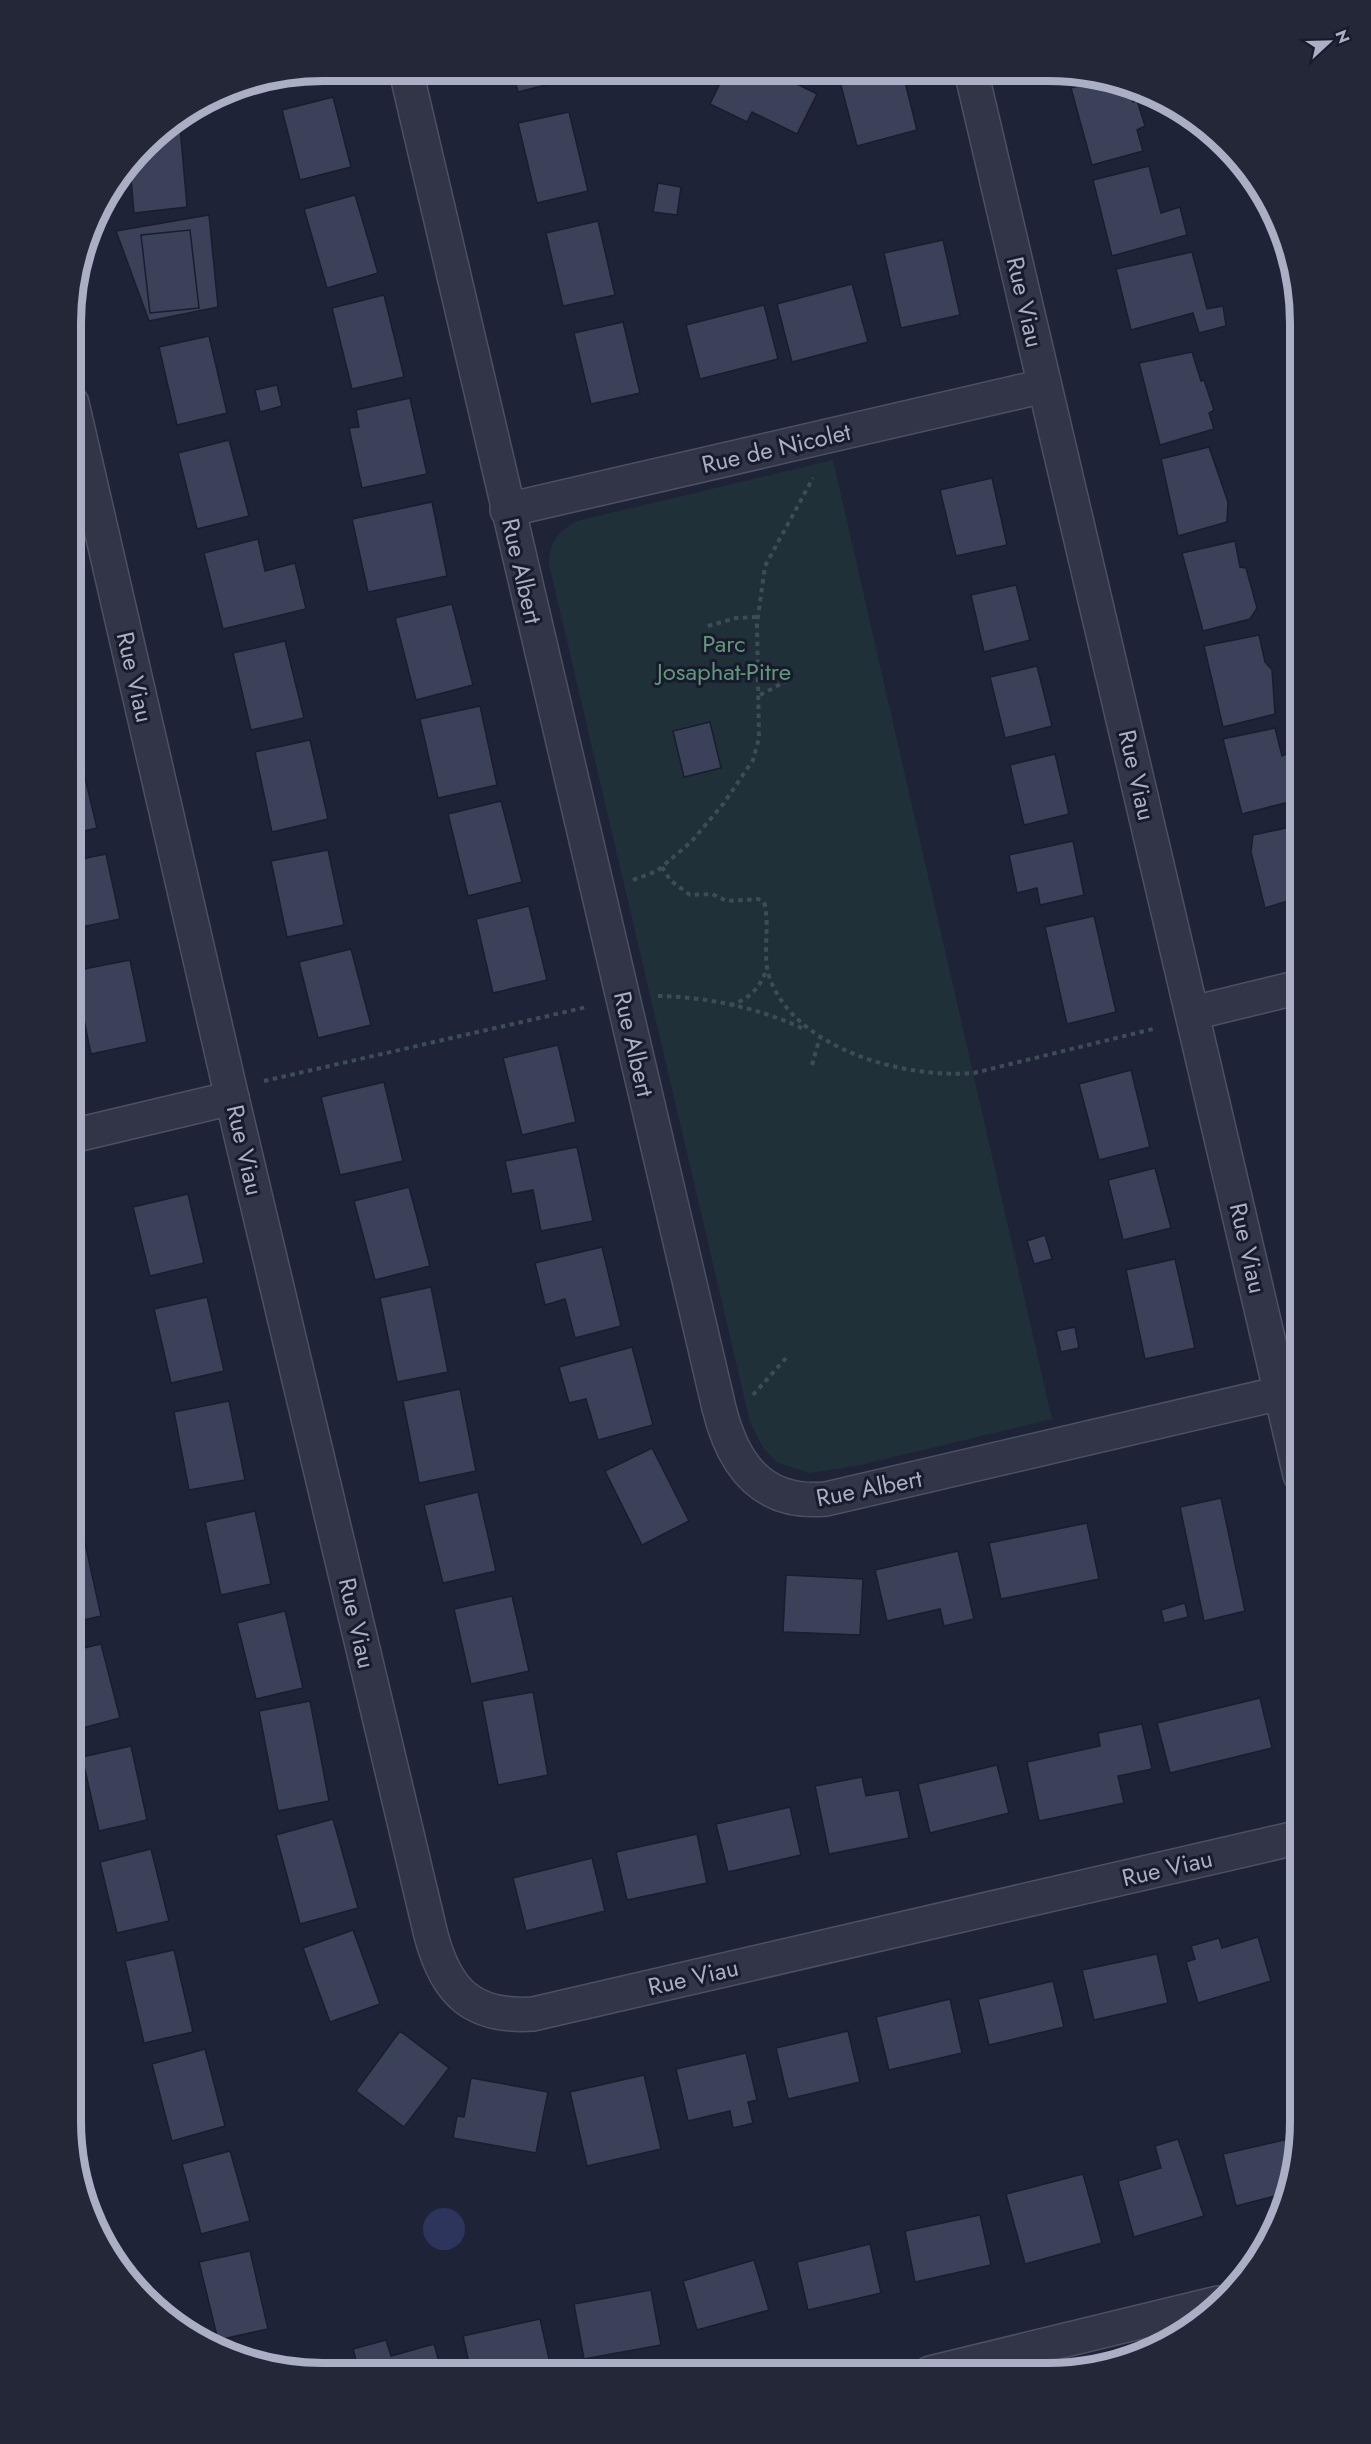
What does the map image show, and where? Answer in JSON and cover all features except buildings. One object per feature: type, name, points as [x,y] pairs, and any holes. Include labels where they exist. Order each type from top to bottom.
[{"type":"street","name":"Rue Albert","points":[[408,81],[507,510],[729,1444],[748,1472],[780,1494],[806,1501],[852,1494],[1281,1393]]},
{"type":"street","name":"Rue Viau","points":[[973,81],[1044,386],[1180,1019],[1290,1432]]},
{"type":"street","name":"Rue de Nicolet","points":[[507,510],[1044,386]]},
{"type":"street","name":"Rue Viau","points":[[81,439],[246,1090],[431,1935],[445,1974],[455,1989],[469,2002],[488,2011],[501,2014],[533,2014],[1290,1839]]},
{"type":"street","points":[[1180,1019],[1290,990]]},
{"type":"street","points":[[81,1134],[246,1090]]},
{"type":"street","points":[[971,2363],[1203,2307]]},
{"type":"path","points":[[624,883],[662,867],[707,824],[753,760],[759,738],[758,617],[765,566],[815,474]]},
{"type":"path","points":[[708,626],[735,618],[758,617]]},
{"type":"path","points":[[760,695],[792,678]]},
{"type":"path","points":[[662,867],[670,880],[690,895],[712,894],[727,901],[758,899],[764,902],[767,915],[767,968],[779,999],[795,1020],[810,1032]]},
{"type":"path","points":[[729,1006],[742,1001],[755,991],[767,968]]},
{"type":"path","points":[[651,996],[705,999],[777,1016],[874,1061],[911,1069],[964,1074],[1180,1019]]},
{"type":"path","points":[[246,1090],[597,1005]]},
{"type":"path","points":[[812,1065],[820,1037]]},
{"type":"path","points":[[719,1408],[750,1398],[759,1391],[786,1358]]},
{"type":"green space","name":"Parc Josaphat-Pitre","points":[[833,460],[1052,1419],[856,1466],[809,1473],[778,1463],[764,1449],[750,1422],[549,557],[556,538],[577,521]]},
{"type":"water","points":[[444,2208],[452,2209],[459,2214],[464,2221],[464,2237],[459,2244],[452,2249],[444,2250],[436,2249],[429,2244],[424,2237],[423,2229],[424,2221],[429,2214],[436,2209]]}]
